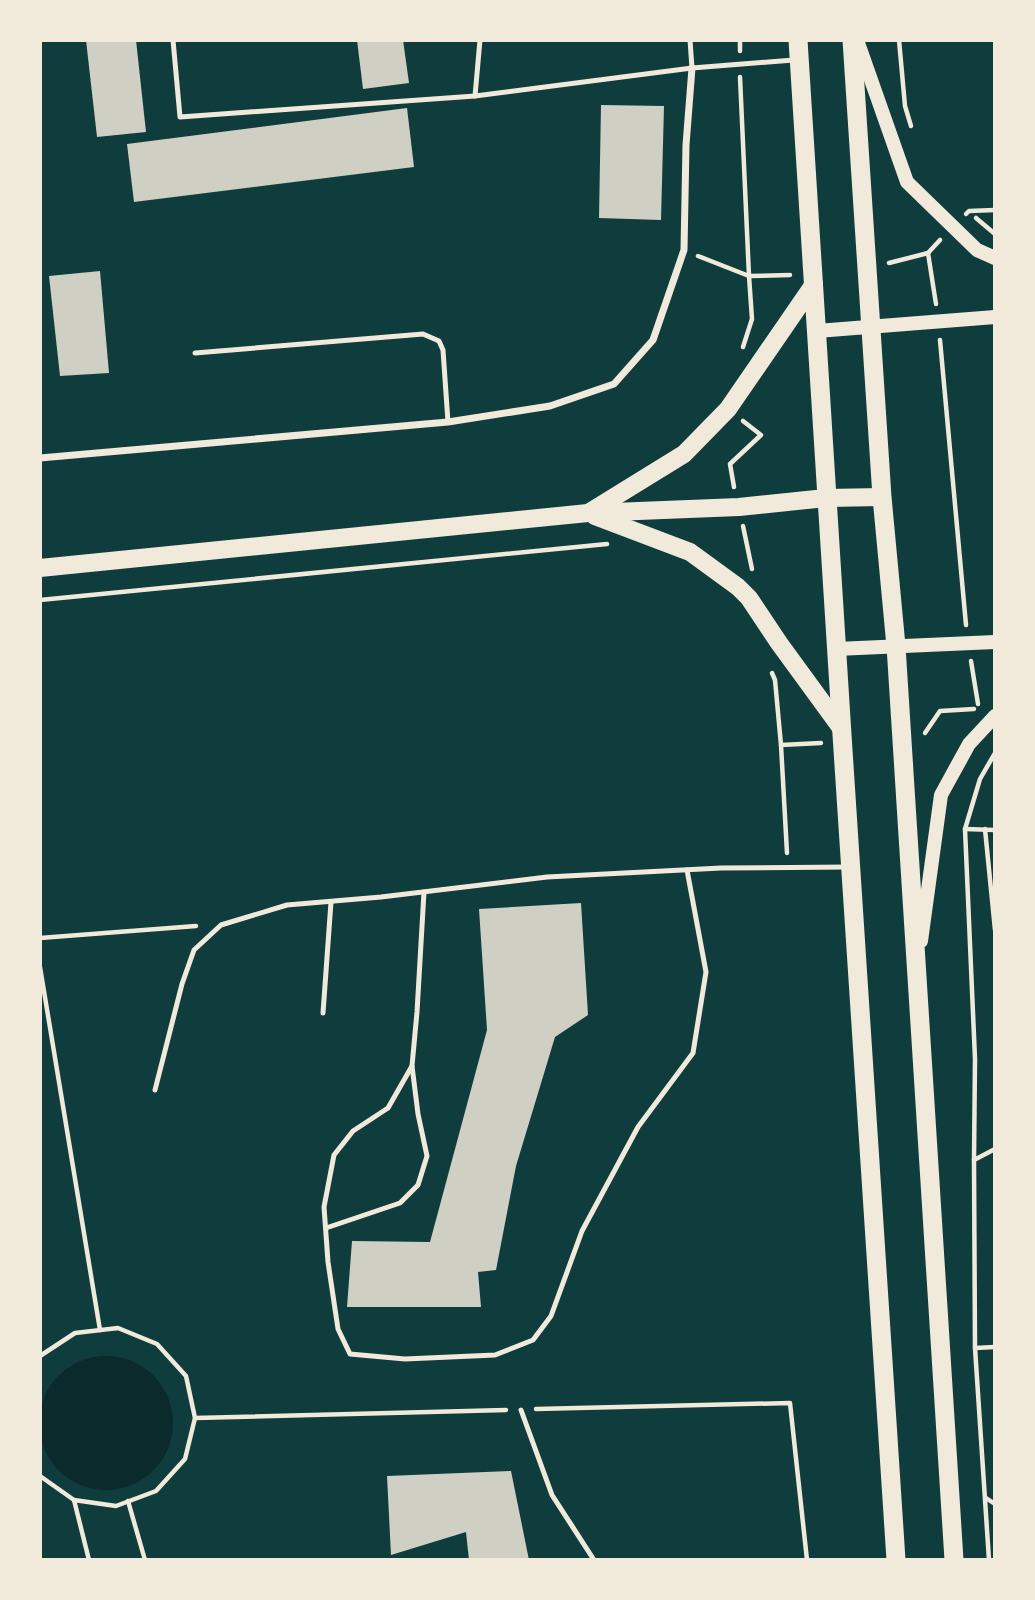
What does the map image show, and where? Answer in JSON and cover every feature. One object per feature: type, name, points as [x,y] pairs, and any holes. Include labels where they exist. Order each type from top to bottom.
[{"type":"highway","points":[[854,40],[881,497],[896,646],[954,1560]]},
{"type":"highway","points":[[799,50],[896,1560]]},
{"type":"main road","points":[[854,40],[907,182],[977,250],[995,258]]},
{"type":"main road","points":[[588,513],[684,454],[728,409],[814,284]]},
{"type":"main road","points":[[817,331],[995,317]]},
{"type":"main road","points":[[40,568],[588,513],[738,507],[826,498],[881,497]]},
{"type":"main road","points":[[588,513],[690,552],[738,587],[749,598],[841,728]]},
{"type":"main road","points":[[836,649],[995,642]]},
{"type":"main road","points":[[917,973],[941,795],[969,744],[993,718]]},
{"type":"street","points":[[40,458],[448,422],[550,406],[614,384],[653,340],[684,250],[686,145],[692,68]]},
{"type":"lane","points":[[173,40],[180,117],[475,96],[740,64],[799,50]]},
{"type":"lane","points":[[475,96],[480,40]]},
{"type":"lane","points":[[690,40],[692,68]]},
{"type":"lane","points":[[195,353],[423,334],[439,341],[443,350],[448,422]]},
{"type":"lane","points":[[155,1090],[182,984],[194,950],[221,925],[287,905],[547,877],[687,870],[851,867]]},
{"type":"lane","points":[[412,1066],[388,1108],[353,1131],[334,1155],[324,1207],[328,1262],[338,1329],[350,1354],[405,1359],[495,1355],[533,1340],[551,1316],[582,1231],[638,1127],[694,1053],[706,972],[687,870]]},
{"type":"lane","points":[[326,1228],[400,1203],[418,1185],[427,1156],[412,1066],[424,891]]},
{"type":"lane","points":[[323,1013],[331,902]]},
{"type":"lane","points":[[521,1410],[552,1495],[594,1560]]},
{"type":"path","points":[[740,40],[749,276]]},
{"type":"path","points":[[899,40],[905,106],[912,129]]},
{"type":"path","points":[[995,210],[969,211],[995,234]]},
{"type":"path","points":[[928,253],[938,321],[968,643],[979,709],[993,718]]},
{"type":"path","points":[[40,600],[618,543]]},
{"type":"path","points":[[989,1560],[975,1348],[975,1059],[965,829],[980,779],[995,753]]},
{"type":"path","points":[[965,829],[995,830]]},
{"type":"path","points":[[985,829],[995,930]]},
{"type":"path","points":[[40,938],[228,923]]},
{"type":"path","points":[[40,967],[100,1330]]},
{"type":"path","points":[[974,1160],[995,1149]]},
{"type":"path","points":[[40,1356],[75,1333],[118,1328],[158,1344],[186,1376],[195,1418],[185,1459],[156,1491],[116,1506],[74,1500],[40,1476]]},
{"type":"path","points":[[975,1348],[995,1347]]},
{"type":"path","points":[[195,1418],[790,1403],[807,1560]]},
{"type":"path","points":[[985,1498],[995,1504]]},
{"type":"path","points":[[74,1500],[89,1560]]},
{"type":"path","points":[[128,1501],[145,1560]]},
{"type":"water","points":[[106,1356],[132,1361],[154,1375],[168,1397],[173,1423],[168,1449],[154,1471],[132,1485],[106,1490],[80,1485],[58,1471],[44,1449],[39,1423],[44,1397],[58,1375],[80,1361]]},
{"type":"building","points":[[86,40],[136,40],[146,132],[97,137]]},
{"type":"building","points":[[357,40],[403,40],[409,83],[363,89]]},
{"type":"building","points":[[601,105],[664,106],[661,220],[599,218]]},
{"type":"building","points":[[407,108],[414,167],[134,202],[127,144]]},
{"type":"building","points":[[100,271],[109,373],[60,376],[49,276]]},
{"type":"building","points":[[581,903],[588,1015],[555,1037],[516,1166],[496,1270],[478,1272],[481,1307],[347,1307],[352,1241],[430,1242],[487,1030],[479,909]]},
{"type":"building","points":[[511,1471],[529,1560],[469,1560],[466,1532],[391,1555],[387,1476]]}]
